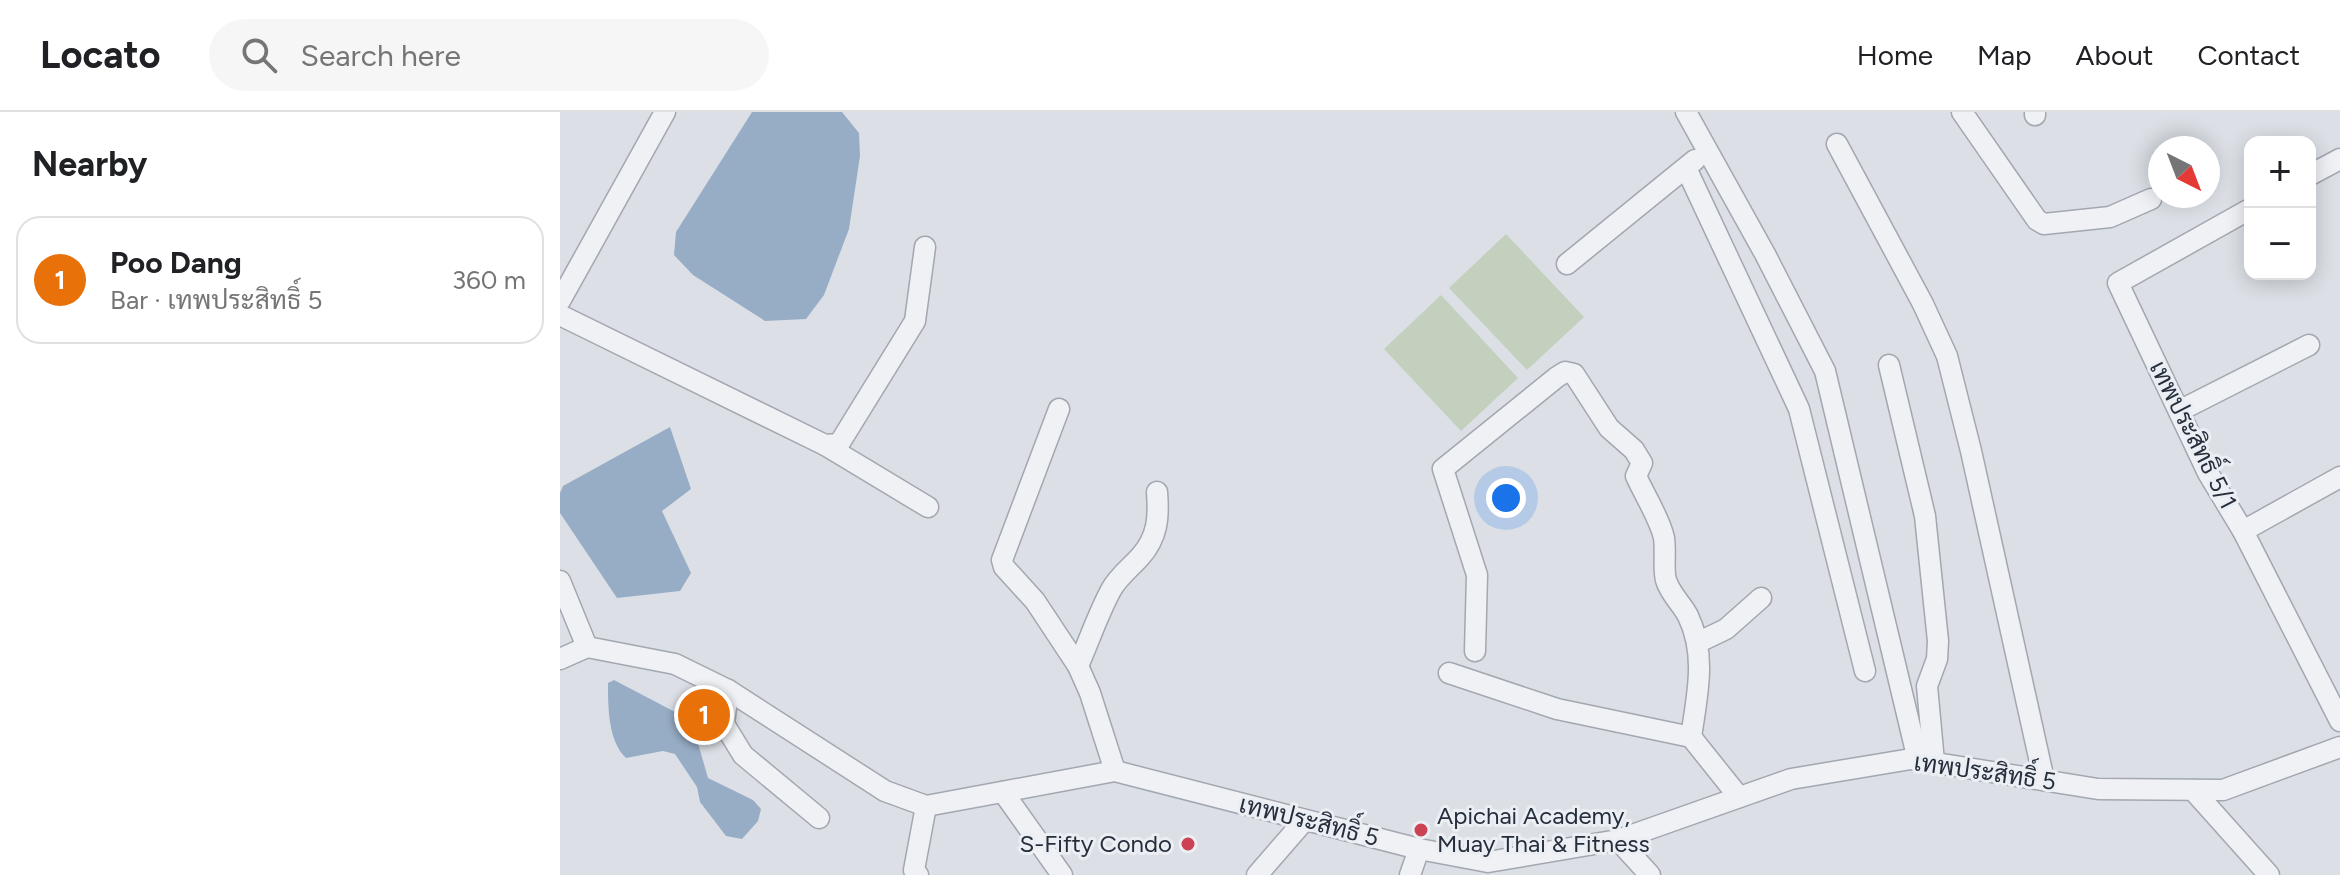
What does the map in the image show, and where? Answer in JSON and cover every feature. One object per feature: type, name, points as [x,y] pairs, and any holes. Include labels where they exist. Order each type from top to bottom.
[{"type":"street","points":[[560,301],[665,112]]},
{"type":"street","points":[[1686,112],[1772,266],[1825,371],[1926,761]]},
{"type":"street","points":[[1962,112],[2037,220],[2044,224],[2110,217],[2148,200]]},
{"type":"street","points":[[1837,144],[1923,304],[1947,356],[2044,780]]},
{"type":"street","points":[[1567,264],[1707,150]]},
{"type":"street","points":[[2316,172],[2340,159]]},
{"type":"street","points":[[1686,168],[1799,409],[1865,671]]},
{"type":"street","name":"เทพประสิทธิ์ 5/1","points":[[2244,212],[2118,283],[2208,473],[2243,531],[2340,721]]},
{"type":"street","points":[[825,445],[839,444],[848,432],[915,321],[925,247]]},
{"type":"street","points":[[560,315],[825,445],[928,507]]},
{"type":"street","points":[[2179,411],[2309,345]]},
{"type":"street","points":[[1889,365],[1925,516],[1938,641],[1937,659],[1927,686],[1926,761]]},
{"type":"street","points":[[1475,651],[1477,575],[1443,469],[1565,372],[1574,374],[1609,428],[1634,450],[1642,463],[1636,476],[1663,535],[1667,562],[1664,577],[1687,614],[1699,642],[1700,675],[1691,737]]},
{"type":"street","points":[[1059,409],[1002,560],[1004,567],[1035,601],[1078,666],[1115,771]]},
{"type":"street","points":[[2243,531],[2340,477]]},
{"type":"street","points":[[1078,666],[1110,591],[1153,539],[1159,518],[1157,492]]},
{"type":"street","points":[[560,581],[587,647]]},
{"type":"street","points":[[1699,642],[1726,629],[1761,598]]},
{"type":"street","points":[[560,659],[587,647],[675,664],[728,690],[885,791],[926,806],[913,873]]},
{"type":"street","points":[[1449,673],[1557,709],[1691,737],[1739,797]]},
{"type":"street","points":[[728,690],[724,724],[743,755],[819,818]]},
{"type":"street","name":"เทพประสิทธิ์ 5","points":[[926,806],[1115,771],[1493,868],[1618,840],[1791,779],[1911,759],[2098,789],[2223,790],[2340,747]]},
{"type":"street","points":[[2193,790],[2269,875]]},
{"type":"street","points":[[1003,792],[1062,875]]},
{"type":"street","points":[[1257,875],[1304,821]]},
{"type":"street","points":[[1618,840],[1650,875]]},
{"type":"street","points":[[1410,875],[1419,849]]},
{"type":"green space","points":[[1506,234],[1584,317],[1527,370],[1449,288]]},
{"type":"green space","points":[[1441,295],[1518,378],[1461,431],[1384,349]]},
{"type":"water","points":[[752,112],[842,112],[859,133],[860,156],[849,229],[824,295],[806,319],[765,321],[693,275],[674,255],[676,232]]},
{"type":"water","points":[[670,427],[691,489],[662,511],[691,573],[680,591],[617,598],[560,513],[560,493],[563,486]]},
{"type":"water","points":[[614,680],[677,713],[693,726],[708,778],[753,800],[761,809],[758,821],[742,839],[726,836],[700,802],[697,787],[675,754],[663,751],[626,758],[620,751],[612,733],[609,713],[608,683]]},
{"type":"place","name":"Poo Dang","points":[[704,715]]},
{"type":"place","name":"Apichai Academy, Muay Thai & Fitness","points":[[1421,830]]},
{"type":"place","name":"S-Fifty Condo","points":[[1188,844]]}]
